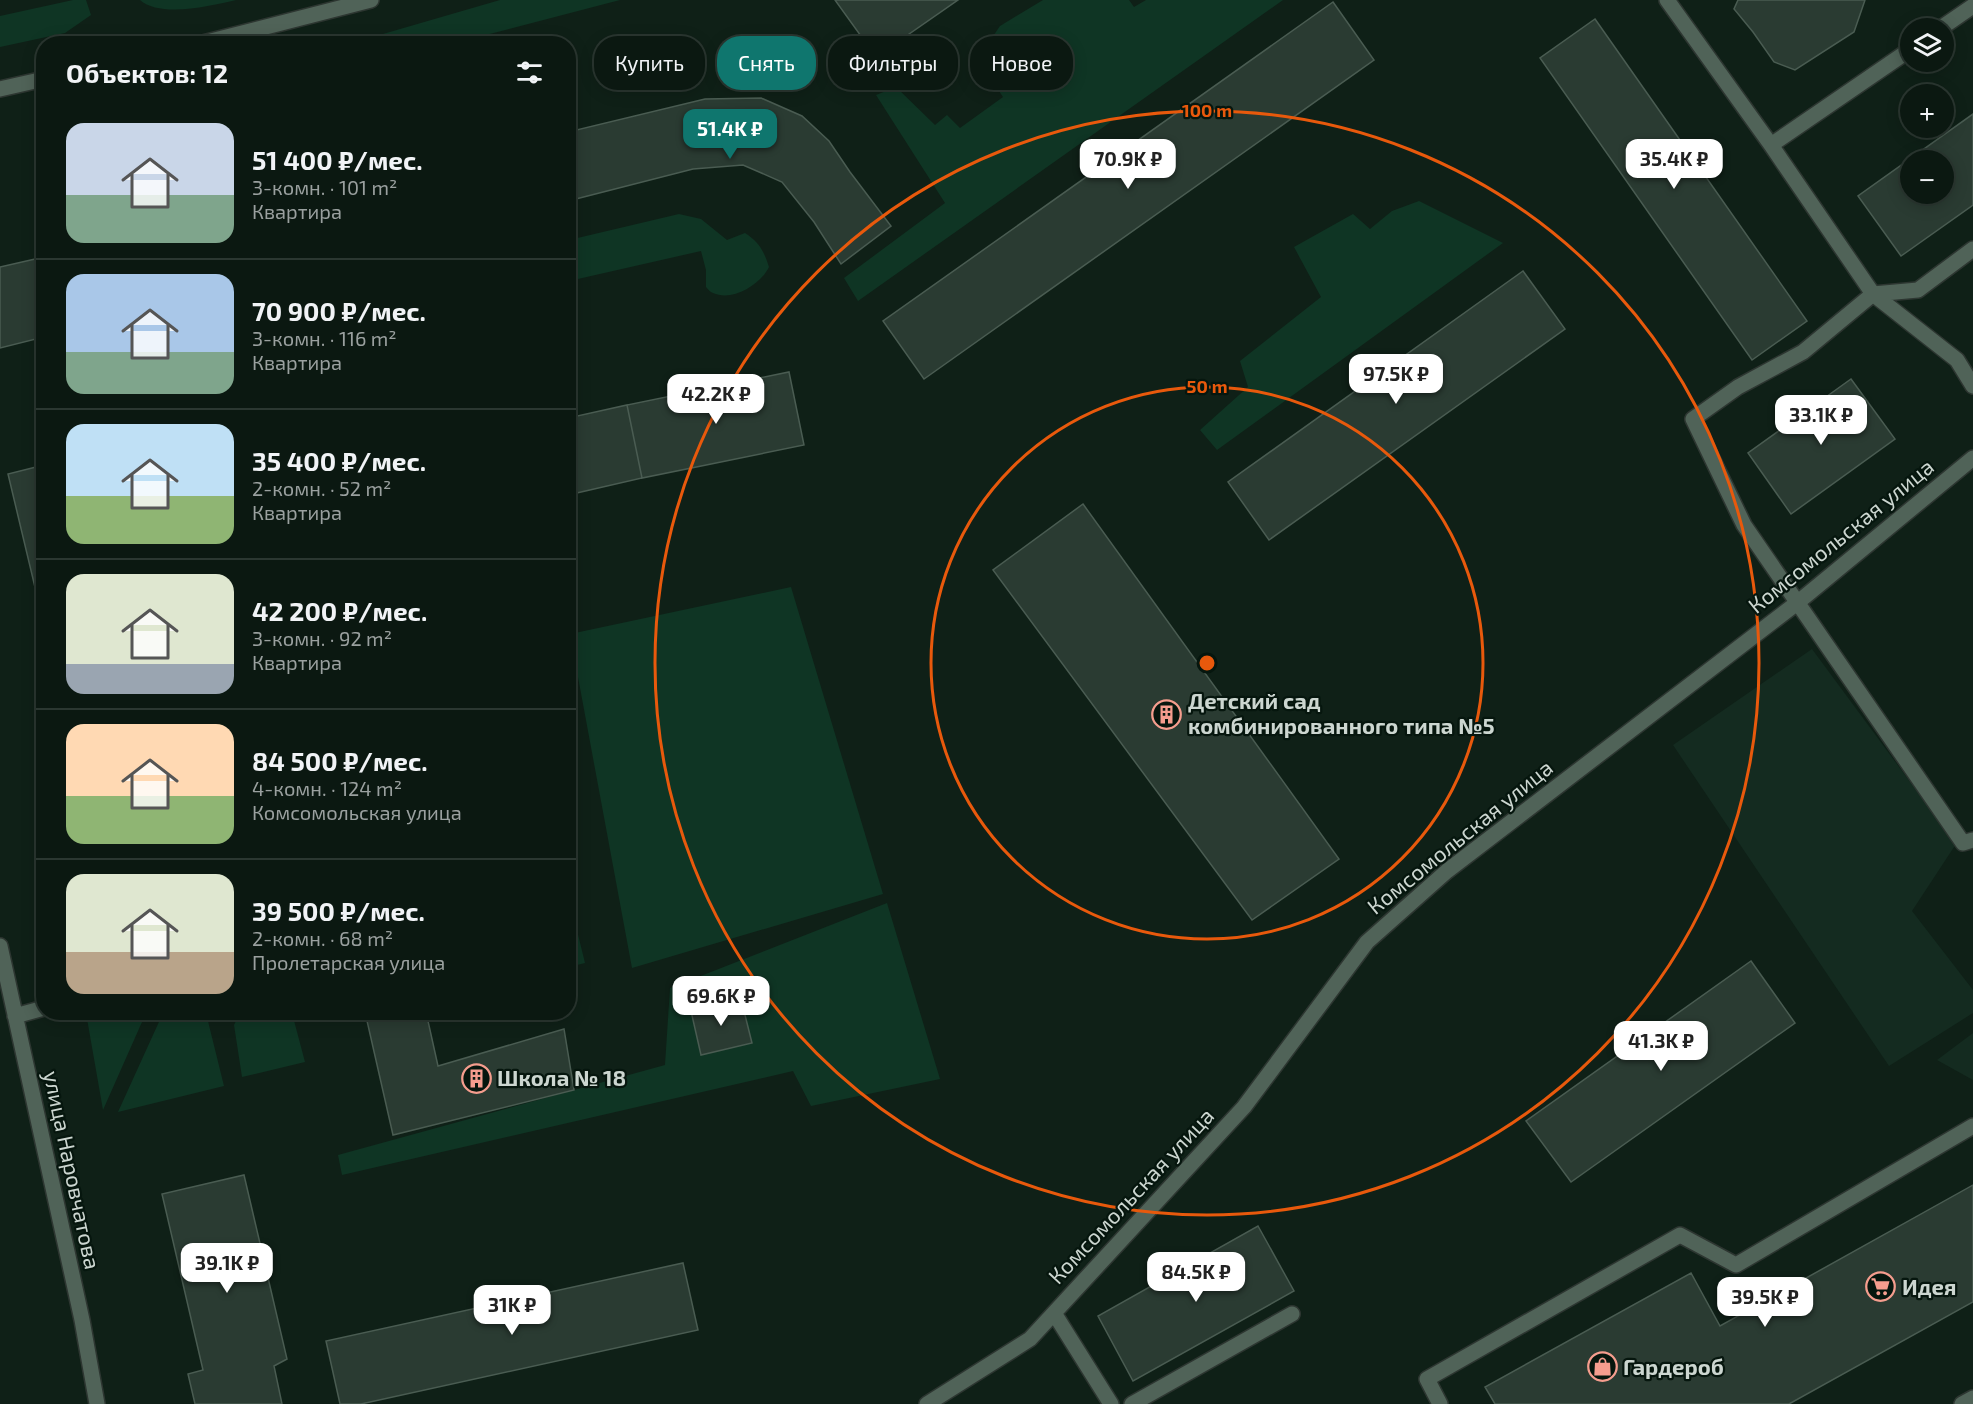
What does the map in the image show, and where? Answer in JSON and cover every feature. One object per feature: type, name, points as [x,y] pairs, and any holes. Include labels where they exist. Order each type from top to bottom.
[{"type":"street","points":[[230,36],[371,0]]},
{"type":"street","points":[[1667,0],[1771,145],[1873,294],[1957,360],[1973,386]]},
{"type":"street","points":[[1954,19],[1973,6]]},
{"type":"street","points":[[1771,145],[1900,57]]},
{"type":"street","points":[[0,89],[36,81]]},
{"type":"street","points":[[1973,249],[1918,290],[1873,294],[1803,352],[1738,387],[1693,419],[1744,525],[1963,843],[1973,840]]},
{"type":"street","name":"Комсомольская улица","points":[[927,1404],[1030,1339],[1245,1107],[1367,942],[1448,870],[1797,603],[1973,458]]},
{"type":"street","name":"улица Наровчатова","points":[[0,946],[80,1308],[97,1404]]},
{"type":"street","points":[[15,1016],[36,1010]]},
{"type":"street","points":[[1440,1404],[1427,1379],[1680,1235],[1736,1265],[1973,1126]]},
{"type":"street","points":[[1054,1313],[1111,1404]]},
{"type":"street","points":[[1132,1404],[1292,1314]]},
{"type":"street","points":[[1962,1404],[1973,1398]]},
{"type":"shaded area","points":[[73,0],[86,0],[91,15],[65,33],[36,36],[36,39],[0,47],[0,16]]},
{"type":"shaded area","points":[[140,0],[236,0],[186,9],[173,9],[149,5]]},
{"type":"shaded area","points":[[500,0],[620,0],[482,36],[376,36]]},
{"type":"shaded area","points":[[1043,0],[1129,0],[1134,7],[1146,0],[1283,0],[858,301],[844,278],[945,203],[876,95],[888,90],[899,90],[935,125],[947,115],[960,128],[1003,97],[998,90],[1073,90],[1073,36],[993,36],[1000,26]]},
{"type":"shaded area","points":[[1419,201],[1503,243],[1217,450],[1200,430],[1248,387],[1240,361],[1321,297],[1294,247],[1353,214],[1370,229],[1392,211]]},
{"type":"shaded area","points":[[679,214],[701,219],[727,240],[745,233],[757,243],[769,267],[760,280],[746,290],[729,295],[713,293],[706,287],[706,270],[701,251],[576,279],[576,238]]},
{"type":"shaded area","points":[[791,587],[883,894],[632,968],[576,666],[576,633]]},
{"type":"shaded area","points":[[1812,649],[1956,844],[1912,911],[1973,990],[1973,1013],[1889,1066],[1673,745]]},
{"type":"shaded area","points":[[887,903],[940,1079],[811,1106],[793,1071],[342,1175],[338,1155],[665,1065],[670,988]]},
{"type":"shaded area","points":[[576,926],[585,963],[576,965]]},
{"type":"shaded area","points":[[87,1020],[143,1020],[103,1110]]},
{"type":"shaded area","points":[[160,1020],[208,1020],[224,1086],[118,1112]]},
{"type":"shaded area","points":[[236,1020],[294,1020],[305,1062],[242,1077],[234,1025]]},
{"type":"shaded area","points":[[1973,1033],[1973,1080],[1937,1060]]},
{"type":"building","points":[[835,0],[958,0],[906,36],[861,36]]},
{"type":"building","points":[[1738,0],[1865,0],[1854,32],[1795,70],[1774,62],[1734,9]]},
{"type":"building","points":[[1333,2],[1374,60],[924,379],[883,321]]},
{"type":"building","points":[[1595,19],[1807,321],[1752,360],[1540,58]]},
{"type":"building","points":[[761,98],[802,116],[829,141],[891,226],[841,264],[814,222],[782,182],[743,165],[693,169],[576,199],[576,130],[705,99]]},
{"type":"building","points":[[1973,114],[1973,205],[1901,256],[1858,196],[1900,166],[1900,204],[1954,204],[1954,150],[1923,150],[1939,138],[1954,138],[1954,128]]},
{"type":"building","points":[[36,259],[36,339],[0,348],[0,267]]},
{"type":"building","points":[[1523,271],[1565,329],[1269,540],[1228,482]]},
{"type":"building","points":[[789,372],[804,445],[642,478],[627,405]]},
{"type":"building","points":[[1851,379],[1895,439],[1791,514],[1748,453]]},
{"type":"building","points":[[627,405],[642,478],[576,493],[576,416]]},
{"type":"building","points":[[36,467],[36,591],[8,474]]},
{"type":"building","name":"Детский сад комбинированного типа №5","points":[[1083,504],[1339,859],[1252,920],[993,570]]},
{"type":"building","points":[[1751,961],[1795,1023],[1571,1182],[1526,1121]]},
{"type":"building","points":[[741,999],[752,1043],[701,1055],[691,1011]]},
{"type":"building","name":"Школа № 18","points":[[367,1020],[428,1020],[438,1066],[564,1029],[574,1090],[393,1135]]},
{"type":"building","points":[[244,1175],[287,1359],[274,1366],[282,1404],[195,1404],[188,1374],[203,1370],[162,1194]]},
{"type":"building","name":"Идея","points":[[1973,1185],[1973,1302],[1789,1404],[1495,1404],[1485,1387],[1691,1273],[1720,1326]]},
{"type":"building","points":[[1258,1226],[1294,1291],[1133,1381],[1098,1316]]},
{"type":"building","points":[[683,1263],[698,1330],[361,1404],[340,1404],[326,1341]]},
{"type":"place","name":"Детский сад комбинированного типа №5","points":[[1167,714]]},
{"type":"place","name":"Школа № 18","points":[[476,1078]]},
{"type":"place","name":"Идея","points":[[1881,1287]]},
{"type":"place","name":"Гардероб","points":[[1602,1367]]}]
